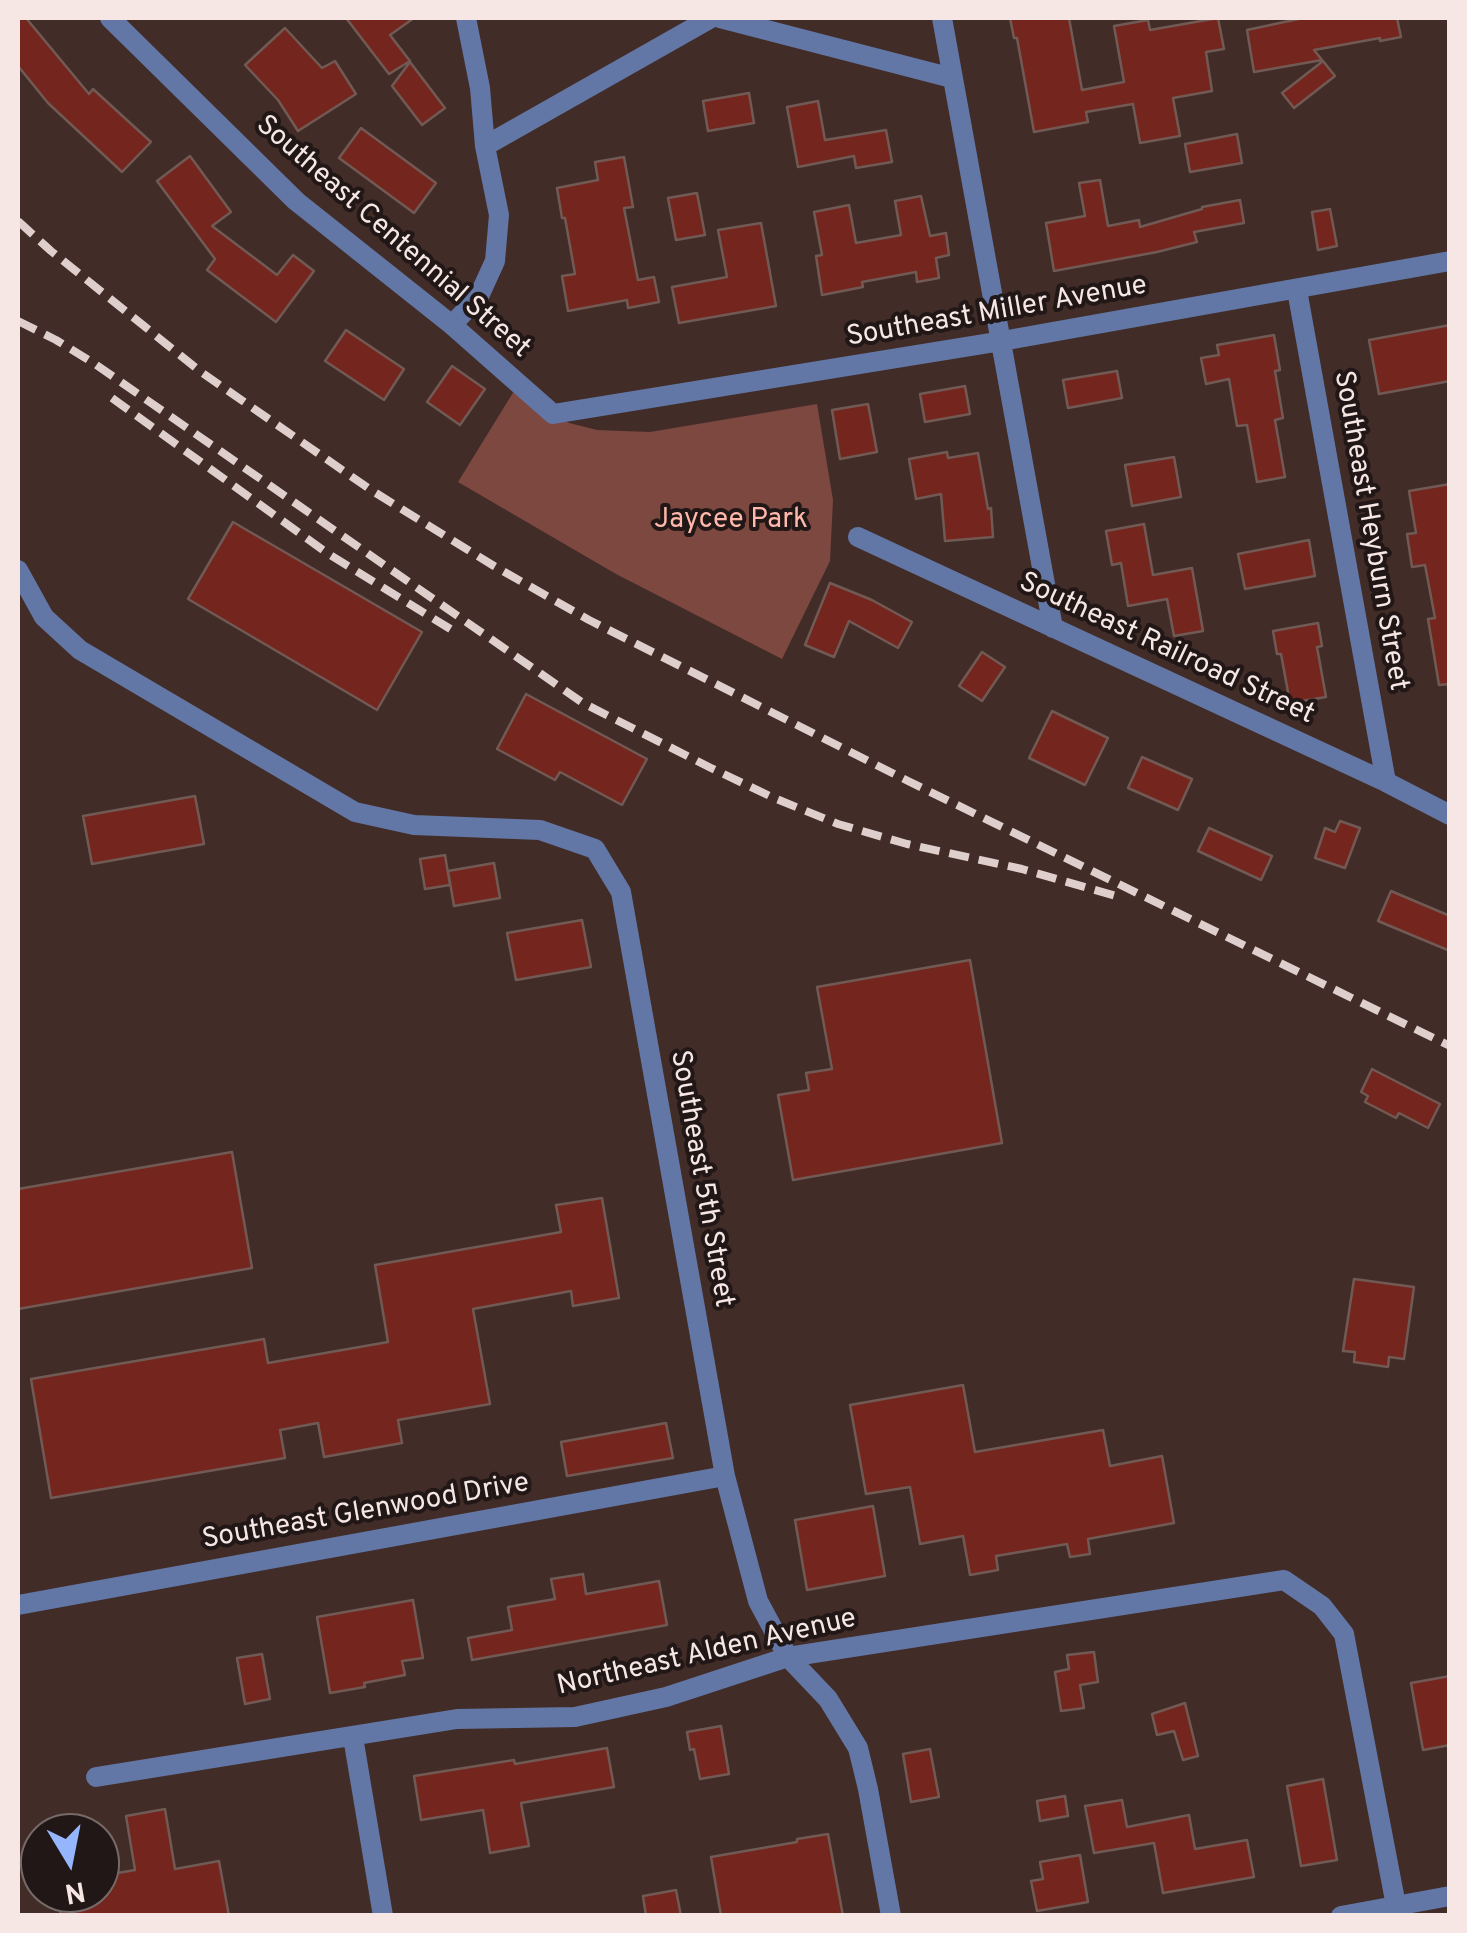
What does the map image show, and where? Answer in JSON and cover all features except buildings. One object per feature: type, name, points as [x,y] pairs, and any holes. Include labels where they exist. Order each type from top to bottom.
[{"type":"street","name":"Southeast Centennial Street","points":[[110,18],[296,200],[452,325],[553,414]]},
{"type":"street","points":[[452,325],[479,296],[495,260],[499,215],[466,18]]},
{"type":"street","points":[[485,146],[711,18]]},
{"type":"street","points":[[720,18],[952,78]]},
{"type":"street","points":[[942,18],[1053,628]]},
{"type":"street","name":"Southeast Miller Avenue","points":[[553,414],[1002,341],[1450,262]]},
{"type":"street","name":"Southeast Heyburn Street","points":[[1297,290],[1386,782]]},
{"type":"street","name":"Southeast Railroad Street","points":[[858,538],[1450,815]]},
{"type":"street","name":"Southeast 5th Street","points":[[18,570],[44,617],[80,650],[355,812],[414,825],[540,830],[595,849],[621,892],[725,1476],[758,1601],[788,1658],[828,1699],[858,1748],[891,1916]]},
{"type":"street","name":"Southeast Glenwood Drive","points":[[18,1605],[725,1476]]},
{"type":"street","name":"Northeast Alden Avenue","points":[[96,1777],[457,1719],[575,1717],[666,1697],[788,1658],[1284,1580],[1322,1606],[1344,1634],[1398,1911]]},
{"type":"street","points":[[353,1736],[383,1916]]},
{"type":"street","points":[[1341,1916],[1398,1911],[1450,1896]]},
{"type":"green space","name":"Jaycee Park","points":[[514,391],[569,423],[597,430],[650,432],[817,404],[833,500],[830,561],[782,659],[616,574],[458,482]]},
{"type":"railway","points":[[18,221],[201,372],[371,490],[494,566],[589,620],[908,781],[1450,1046]]},
{"type":"railway","points":[[18,321],[95,364],[583,703],[774,798],[838,824],[1123,898]]},
{"type":"railway","points":[[112,398],[327,553],[452,630]]}]
